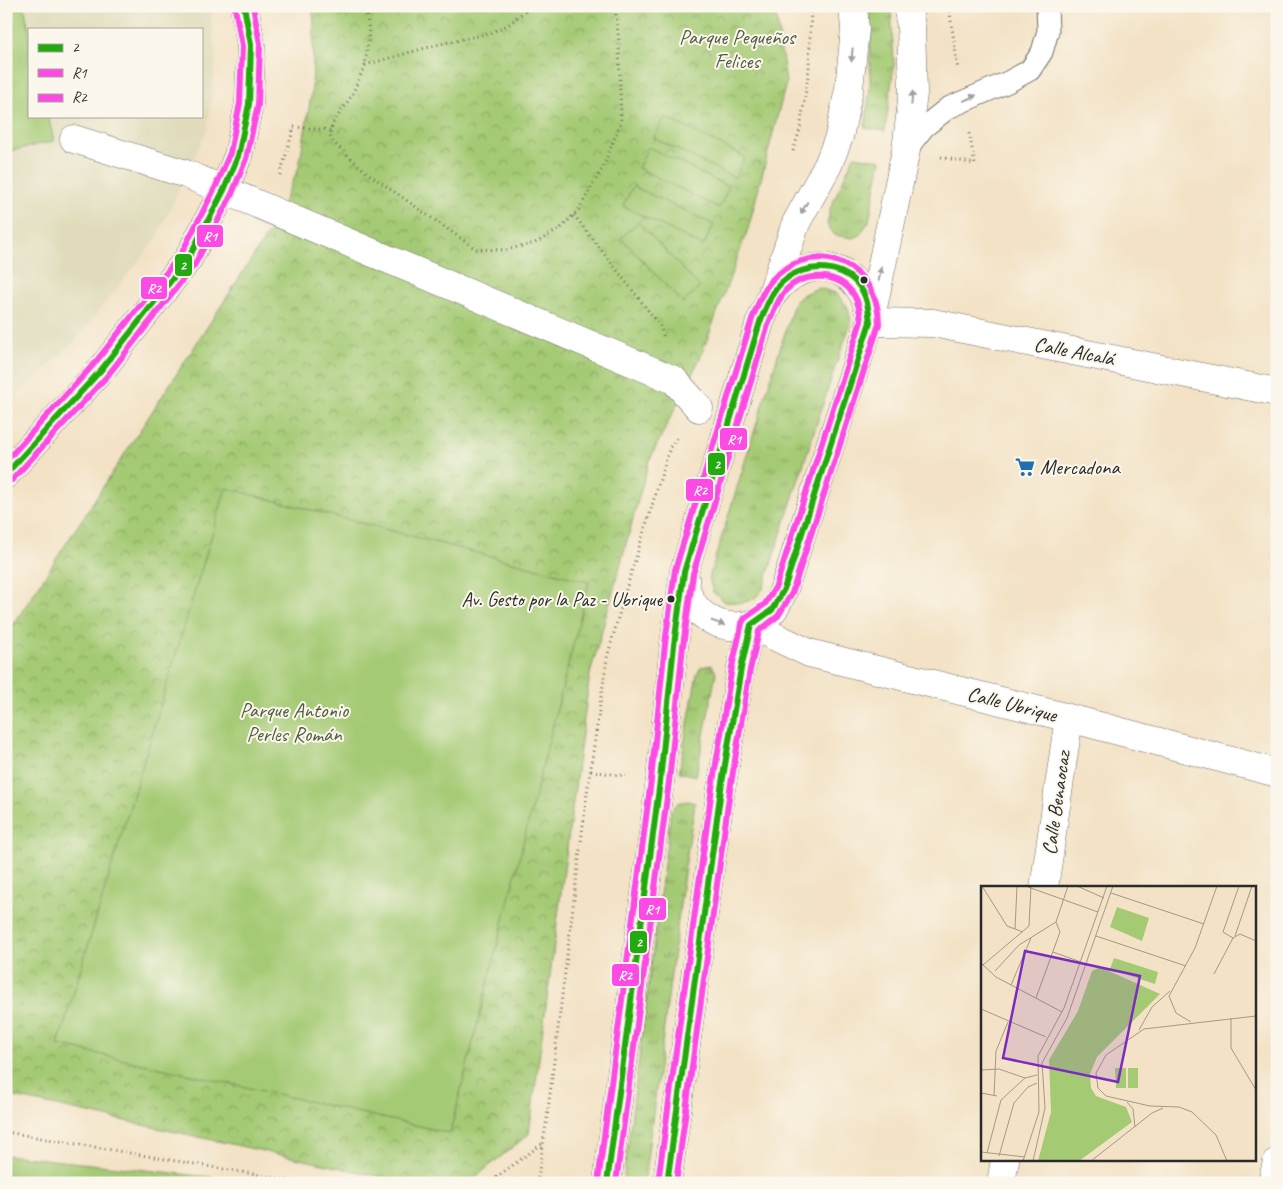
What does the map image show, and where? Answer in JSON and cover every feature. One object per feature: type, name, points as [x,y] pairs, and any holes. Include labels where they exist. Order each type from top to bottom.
[{"type":"main road","points":[[6,474],[101,370],[188,258],[224,190],[238,156],[249,104],[251,45],[244,6]]},
{"type":"main road","points":[[607,1183],[660,780],[674,645],[684,572],[760,322],[771,297],[796,223],[828,166],[839,137],[849,89],[854,29],[853,6]]},
{"type":"main road","points":[[684,572],[685,588],[692,604],[703,616],[718,624],[734,627],[751,625],[766,617],[777,605],[784,589],[870,322],[906,150],[913,94],[911,26],[907,6]]},
{"type":"main road","points":[[74,139],[186,174],[674,380],[699,408]]},
{"type":"main road","points":[[771,297],[781,283],[796,272],[813,267],[832,268],[848,276],[861,288],[869,305],[870,322]]},
{"type":"main road","name":"Calle Alcalá","points":[[870,322],[933,323],[1277,392]]},
{"type":"main road","points":[[667,1183],[721,790],[741,668],[751,625]]},
{"type":"main road","name":"Calle Ubrique","points":[[751,625],[809,653],[1069,718],[1277,773]]},
{"type":"main road","name":"Calle Benaocaz","points":[[1044,886],[1069,718]]},
{"type":"main road","points":[[1002,1183],[1005,1162]]},
{"type":"main road","points":[[1272,1183],[1277,1162]]},
{"type":"lane","points":[[906,150],[924,127],[948,108],[1008,82],[1030,70],[1042,52],[1048,32],[1047,6]]},
{"type":"path","points":[[366,6],[369,33],[365,65],[352,95],[330,130],[330,136],[336,146],[366,172],[476,249],[506,250],[535,243],[560,229],[579,209],[603,167],[621,122],[619,42],[615,6]]},
{"type":"path","points":[[365,65],[440,44],[491,33],[509,24],[525,11],[526,6]]},
{"type":"path","points":[[268,208],[280,176],[294,127],[330,130]]},
{"type":"path","points":[[574,215],[661,327],[669,353],[670,379]]},
{"type":"path","points":[[6,1132],[306,1183]]},
{"type":"path","points":[[488,1183],[543,1143]]},
{"type":"shaded area","points":[[6,6],[210,6],[216,58],[207,130],[156,239],[76,340],[6,406]]},
{"type":"green space","points":[[6,6],[24,6],[29,28],[28,118],[48,118],[54,141],[6,152]]},
{"type":"green space","name":"Parque Antonio Perles Román","points":[[312,6],[775,6],[786,83],[748,229],[701,356],[649,461],[590,674],[529,1134],[468,1183],[410,1183],[6,1095],[6,636],[273,226],[299,167],[312,90],[314,24]]},
{"type":"green space","points":[[870,6],[891,6],[894,65],[885,131],[865,128],[870,88]]},
{"type":"green space","points":[[665,117],[745,157],[735,178],[654,138]]},
{"type":"green space","points":[[648,147],[729,187],[719,208],[638,168]]},
{"type":"green space","points":[[854,156],[881,160],[869,221],[859,236],[852,238],[835,235],[827,225],[830,209]]},
{"type":"green space","points":[[633,186],[714,225],[703,246],[623,206]]},
{"type":"green space","points":[[638,222],[700,287],[683,303],[621,238]]},
{"type":"green space","points":[[818,288],[836,293],[848,307],[851,323],[763,589],[754,599],[742,603],[725,602],[713,592],[709,578],[794,303],[804,294]]},
{"type":"green space","points":[[226,488],[589,582],[450,1133],[58,1045]]},
{"type":"green space","points":[[712,665],[716,673],[696,776],[679,772],[697,674],[701,667]]},
{"type":"green space","points":[[688,801],[695,803],[684,873],[644,1183],[623,1183],[671,810],[678,803]]},
{"type":"green space","points":[[6,1155],[266,1183],[6,1183]]},
{"type":"transit line","name":"2","points":[[6,474],[101,370],[188,259],[224,190],[238,156],[249,104],[251,45],[244,6]]},
{"type":"transit line","name":"R1","points":[[12,480],[108,375],[195,264],[232,194],[246,159],[258,105],[260,44],[253,6]]},
{"type":"transit line","name":"R2","points":[[6,461],[94,364],[181,254],[216,186],[230,153],[240,103],[242,46],[235,8]]},
{"type":"transit line","name":"R2","points":[[598,1182],[651,780],[665,644],[675,570],[752,319],[761,296],[771,280],[793,264],[810,259],[827,259],[844,264],[858,273],[869,287],[876,304],[879,324],[792,593],[778,616],[759,631],[750,670],[730,790],[676,1183]]},
{"type":"transit line","name":"2","points":[[607,1183],[660,781],[674,645],[684,572],[760,322],[769,300],[778,286],[792,275],[814,268],[826,268],[847,275],[856,282],[866,299],[870,322],[784,589],[772,610],[751,625],[741,668],[721,789],[667,1183]]},
{"type":"transit line","name":"R1","points":[[616,1183],[669,782],[683,646],[693,574],[768,325],[776,307],[786,290],[794,284],[812,277],[831,278],[848,287],[854,295],[860,311],[861,321],[776,586],[765,604],[745,618],[742,623],[732,667],[712,788],[658,1182]]},
{"type":"place","name":"Mercadona","points":[[1025,467]]},
{"type":"place","name":"Av. Gesto por la Paz - Ubrique","points":[[671,599]]},
{"type":"park label","name":"Parque Pequeños Felices","points":[[737,49]]}]
